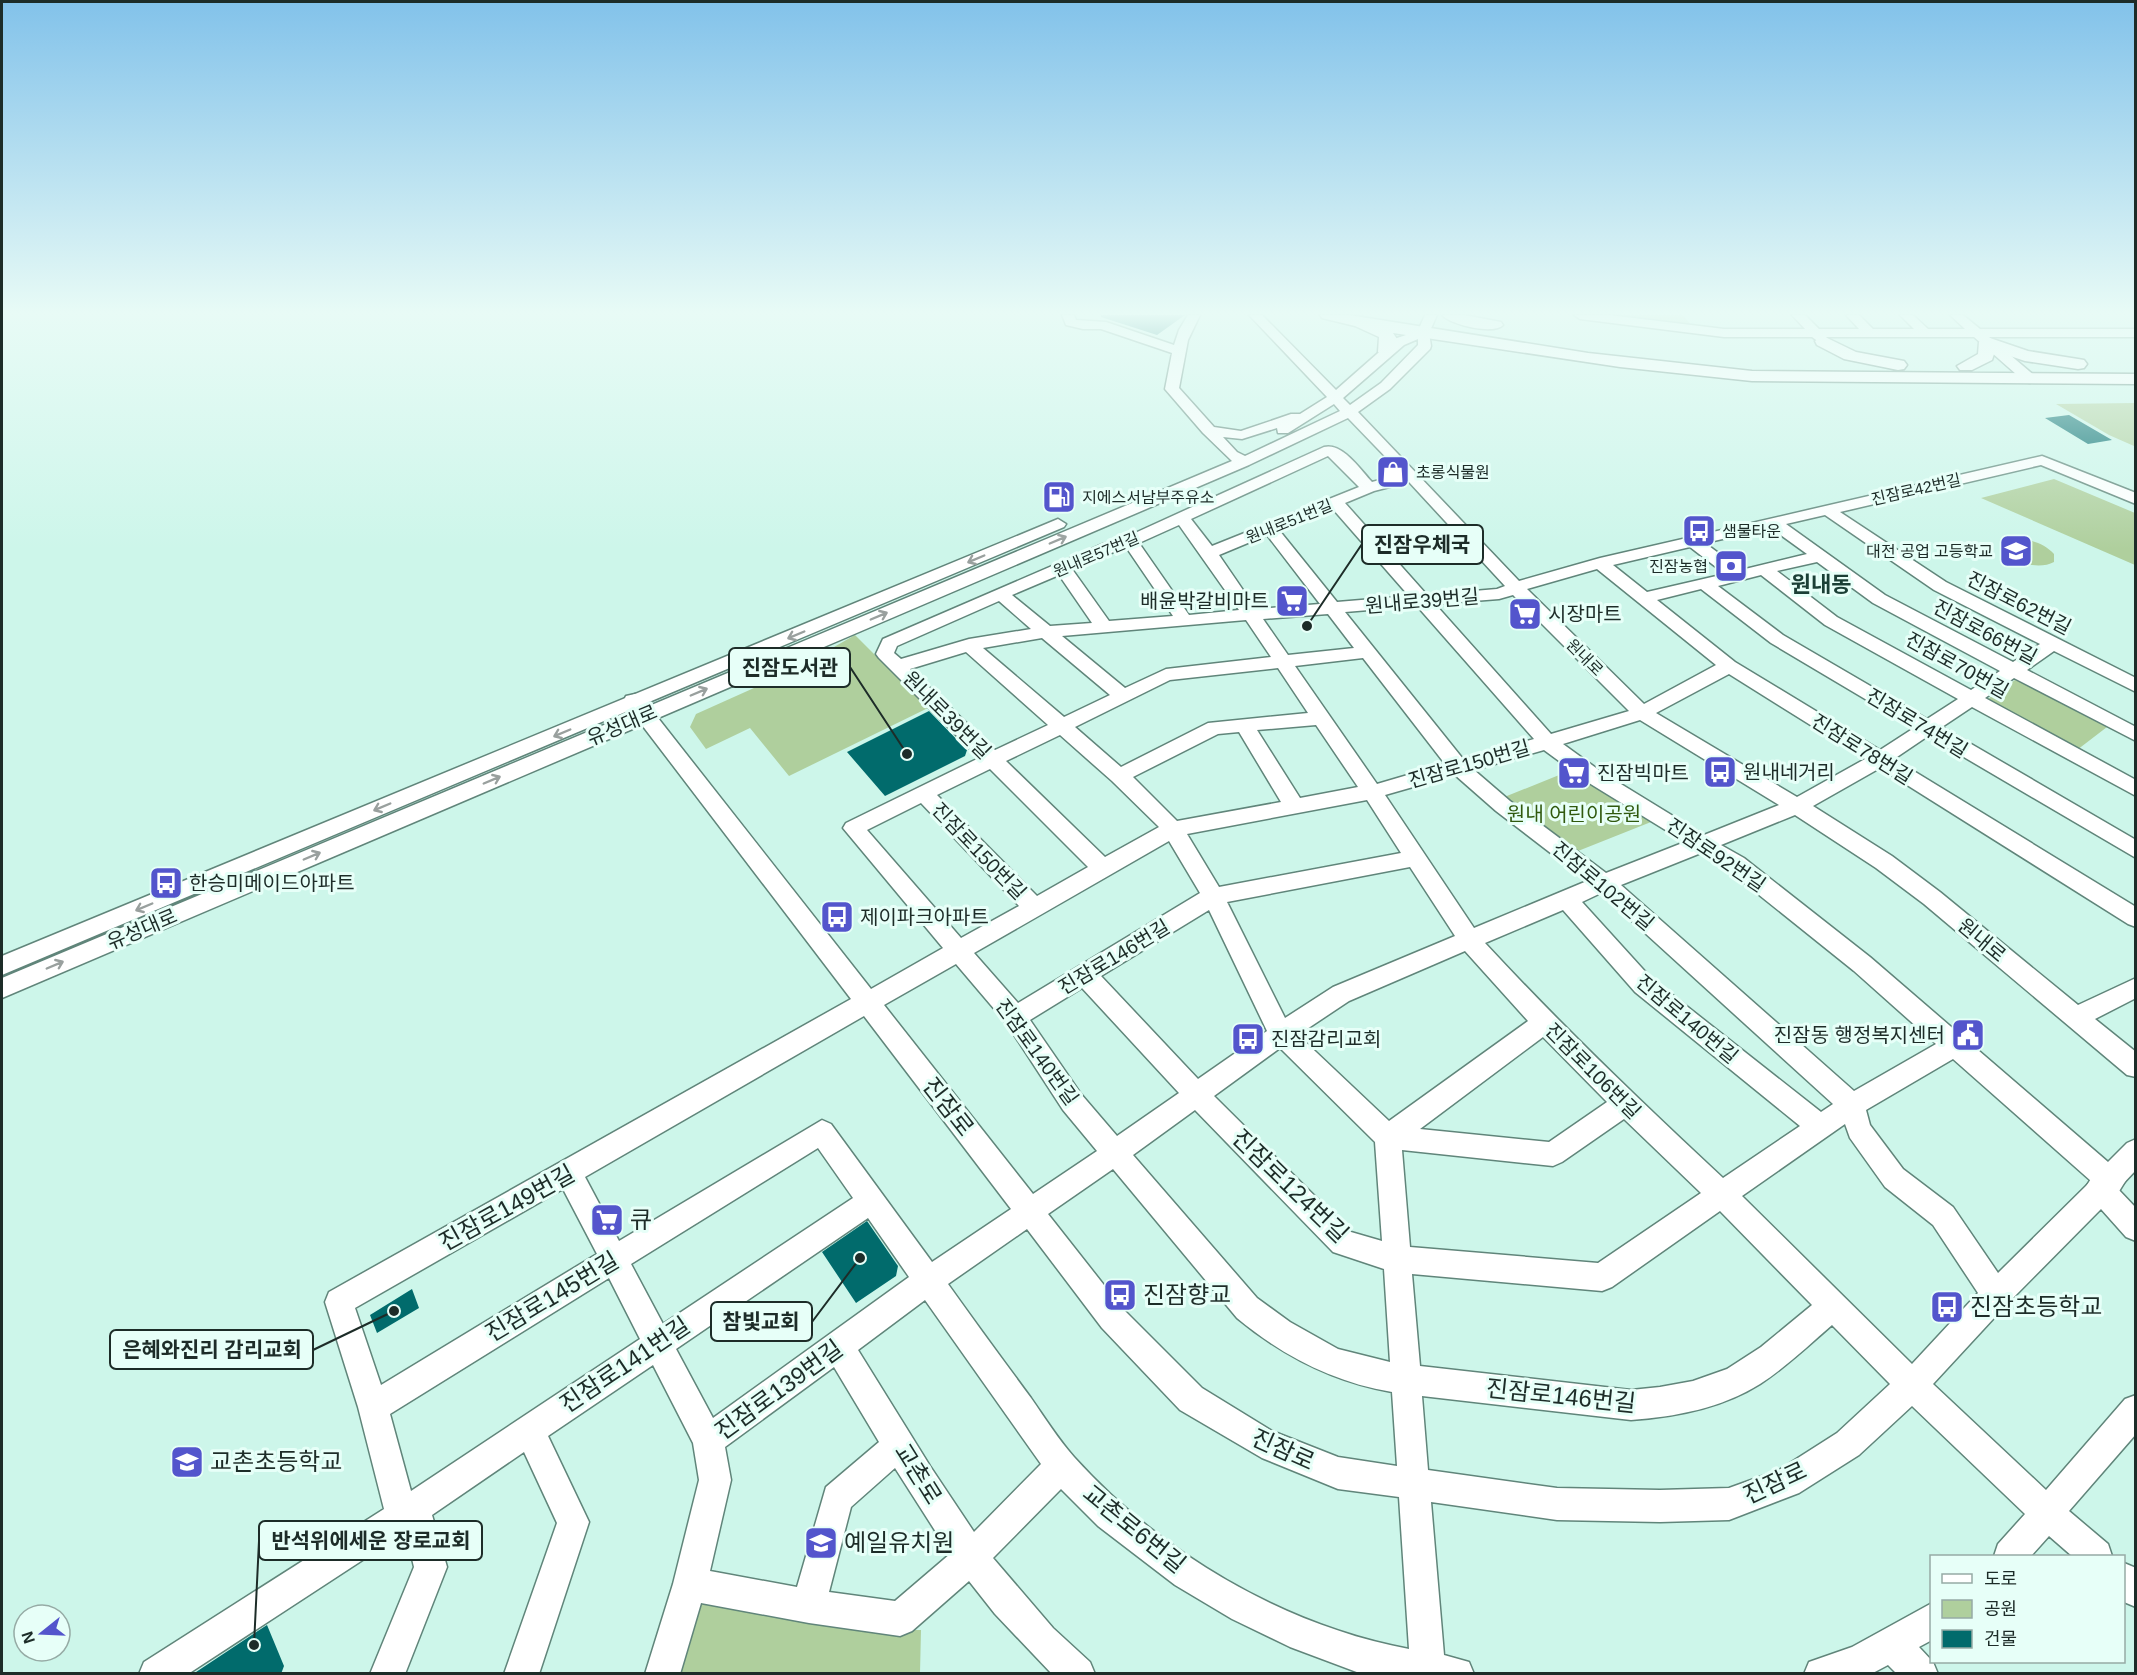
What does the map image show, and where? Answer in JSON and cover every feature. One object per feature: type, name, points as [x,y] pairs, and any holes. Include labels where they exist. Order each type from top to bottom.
[{"type":"street","points":[[1175,393],[1238,459]]},
{"type":"street","name":"원내로","points":[[1330,393],[1412,476],[1517,589],[1642,714],[1797,806],[1884,862],[1932,898],[2136,1068]]},
{"type":"street","name":"유성대로","points":[[1238,459],[1340,393]]},
{"type":"street","name":"유성대로","points":[[2,966],[640,709],[1348,412],[1375,393]]},
{"type":"street","points":[[1208,430],[1242,435],[1319,409]]},
{"type":"street","name":"원내로57번길","points":[[899,666],[885,654],[889,644],[1109,547],[1130,541],[1329,450],[1343,460],[1369,488]]},
{"type":"street","name":"진잠로42번길","points":[[1517,589],[1540,579],[1600,563],[2042,460],[2136,499]]},
{"type":"street","name":"원내로51번길","points":[[1209,553],[1369,488],[1412,476]]},
{"type":"street","name":"진잠로92번길","points":[[1336,503],[1547,741],[1596,778],[1736,864],[1853,957],[1956,1046],[2105,1185]]},
{"type":"street","name":"진잠로62번길","points":[[1827,510],[1940,586],[2136,686]]},
{"type":"street","name":"진잠로106번길","points":[[1181,517],[1209,553],[1372,792],[1470,941],[1544,1023],[1625,1104],[1722,1195],[1912,1385],[2094,1555]]},
{"type":"street","name":"진잠로66번길","points":[[1773,522],[1879,599],[2013,672],[2136,735]]},
{"type":"street","name":"진잠로102번길","points":[[1270,529],[1458,766],[1503,806],[1604,883],[1852,1105],[1859,1130],[1894,1178],[1943,1216],[1996,1295]]},
{"type":"street","points":[[1130,541],[1184,620]]},
{"type":"street","points":[[1692,541],[1738,576]]},
{"type":"street","points":[[1644,598],[1821,556]]},
{"type":"street","name":"진잠로78번길","points":[[1600,563],[1729,666],[2136,918]]},
{"type":"street","points":[[1063,568],[1104,626]]},
{"type":"street","name":"진잠로70번길","points":[[1765,570],[1830,621],[2136,789]]},
{"type":"street","name":"진잠로74번길","points":[[1705,584],[1777,639],[1926,729],[2136,850]]},
{"type":"street","name":"원내로39번길","points":[[1104,869],[899,666],[969,645],[1045,632],[1423,602],[1500,594],[1517,589]]},
{"type":"street","points":[[1000,594],[1122,695]]},
{"type":"street","points":[[1028,1211],[1115,1153],[1280,1033],[1341,994],[1604,883],[1797,806],[1879,760],[2053,644]]},
{"type":"street","points":[[969,645],[1119,776],[1173,829],[1213,896],[1280,1033],[1388,1137],[1553,1154],[1625,1104]]},
{"type":"street","points":[[959,952],[853,828],[1166,675],[1369,652]]},
{"type":"street","points":[[1642,714],[1729,666]]},
{"type":"street","name":"유성대로","points":[[2,988],[640,709]]},
{"type":"street","name":"진잠로","points":[[640,709],[1112,1318],[1191,1399],[1262,1443],[1338,1473],[1557,1504],[1660,1506],[1729,1504],[1788,1482],[1848,1444],[1912,1385],[2136,1151]]},
{"type":"street","name":"진잠로150번길","points":[[868,1004],[1173,829],[1372,792],[1642,714]]},
{"type":"street","points":[[1119,776],[1215,728],[1321,718]]},
{"type":"street","points":[[1244,725],[1295,807]]},
{"type":"street","name":"진잠로150번길","points":[[923,793],[1035,908]]},
{"type":"street","name":"진잠로146번길","points":[[1015,1017],[1213,896],[1416,858]]},
{"type":"street","name":"진잠로140번길","points":[[1566,899],[1643,985],[1821,1126]]},
{"type":"street","name":"진잠로140번길","points":[[959,952],[1015,1017],[1072,1102],[1115,1153]]},
{"type":"street","points":[[1084,974],[1197,1095]]},
{"type":"street","points":[[2074,1018],[2136,987]]},
{"type":"street","name":"진잠로149번길","points":[[402,1516],[373,1407],[339,1302],[868,1004]]},
{"type":"street","points":[[1388,1137],[1544,1023]]},
{"type":"street","points":[[1395,1259],[1602,1277],[1852,1105],[1956,1046]]},
{"type":"street","name":"진잠로124번길","points":[[1197,1095],[1343,1243],[1395,1259]]},
{"type":"street","name":"진잠로145번길","points":[[373,1407],[822,1132],[871,1202]]},
{"type":"street","points":[[1388,1137],[1413,1484],[1438,1672]]},
{"type":"street","points":[[1115,1153],[1247,1308],[1269,1326],[1341,1365],[1405,1379]]},
{"type":"street","points":[[569,1173],[708,1440]]},
{"type":"street","points":[[2105,1185],[2136,1228]]},
{"type":"street","points":[[871,1202],[928,1281]]},
{"type":"street","name":"진잠로141번길","points":[[156,1674],[402,1516],[657,1343],[871,1202]]},
{"type":"street","name":"진잠로139번길","points":[[662,1674],[690,1584],[715,1480],[708,1440],[1028,1211]]},
{"type":"street","name":"교촌로6번길","points":[[928,1281],[1061,1466],[1107,1514],[1163,1558],[1254,1613],[1333,1648],[1438,1672]]},
{"type":"street","name":"진잠로146번길","points":[[1405,1379],[1631,1405],[1651,1404],[1724,1385],[1749,1374],[1833,1306]]},
{"type":"street","name":"교촌로","points":[[839,1347],[970,1558],[1013,1611],[1078,1674]]},
{"type":"street","points":[[2012,1555],[2136,1410]]},
{"type":"street","points":[[520,1674],[573,1522],[529,1429]]},
{"type":"street","points":[[809,1606],[837,1498],[900,1444]]},
{"type":"street","points":[[690,1584],[809,1606],[900,1619],[970,1558],[1061,1466]]},
{"type":"street","points":[[387,1674],[431,1568],[420,1524],[402,1516]]},
{"type":"street","points":[[1821,1674],[1834,1671],[1893,1645],[1930,1621]]},
{"type":"street","points":[[1893,1645],[1921,1674]]},
{"type":"green space","points":[[2135,403],[2134,446],[2109,435],[2056,404]]},
{"type":"green space","points":[[2054,479],[2135,513],[2135,565],[1981,498]]},
{"type":"green space","points":[[2012,538],[2040,544],[2054,554],[2054,562],[2040,566],[2010,557],[2000,546],[2001,542]]},
{"type":"green space","points":[[855,635],[928,708],[789,776],[750,728],[706,749],[690,727],[696,714],[792,671]]},
{"type":"green space","points":[[2015,680],[2107,727],[2077,750],[1985,701]]},
{"type":"green space","name":"원내 어린이공원","points":[[1569,771],[1651,822],[1573,853],[1497,800]]},
{"type":"green space","points":[[707,1599],[901,1630],[921,1630],[920,1673],[673,1674],[690,1609]]},
{"type":"building","points":[[2069,415],[2112,440],[2088,444],[2045,418]]},
{"type":"building","points":[[929,711],[967,750],[965,756],[885,796],[847,752]]},
{"type":"building","points":[[867,1221],[898,1266],[896,1276],[856,1303],[822,1252]]},
{"type":"building","points":[[412,1289],[419,1308],[377,1333],[370,1315]]},
{"type":"building","points":[[267,1625],[284,1666],[281,1674],[193,1674]]},
{"type":"place","name":"초롱식물원","points":[[1393,472]]},
{"type":"place","name":"지에스서남부주유소","points":[[1059,497]]},
{"type":"place","name":"샘물타운","points":[[1699,531]]},
{"type":"place","name":"대전 공업 고등학교","points":[[2016,551]]},
{"type":"place","name":"진잠농협","points":[[1731,566]]},
{"type":"place","name":"배윤박갈비마트","points":[[1292,601]]},
{"type":"place","name":"시장마트","points":[[1525,614]]},
{"type":"place","name":"진잠우체국","points":[[1307,626]]},
{"type":"place","name":"진잠도서관","points":[[907,754]]},
{"type":"place","name":"원내네거리","points":[[1720,772]]},
{"type":"place","name":"진잠빅마트","points":[[1574,773]]},
{"type":"place","name":"한승미메이드아파트","points":[[166,883]]},
{"type":"place","name":"제이파크아파트","points":[[837,917]]},
{"type":"place","name":"진잠동 행정복지센터","points":[[1968,1035]]},
{"type":"place","name":"진잠감리교회","points":[[1248,1039]]},
{"type":"place","name":"큐","points":[[607,1220]]},
{"type":"place","name":"참빛교회","points":[[860,1258]]},
{"type":"place","name":"진잠향교","points":[[1120,1295]]},
{"type":"place","name":"진잠초등학교","points":[[1947,1307]]},
{"type":"place","name":"은혜와진리 감리교회","points":[[394,1311]]},
{"type":"place","name":"교촌초등학교","points":[[187,1462]]},
{"type":"place","name":"예일유치원","points":[[821,1543]]},
{"type":"place","name":"반석위에세운 장로교회","points":[[254,1645]]},
{"type":"district","name":"원내동","points":[[1821,584]]}]
